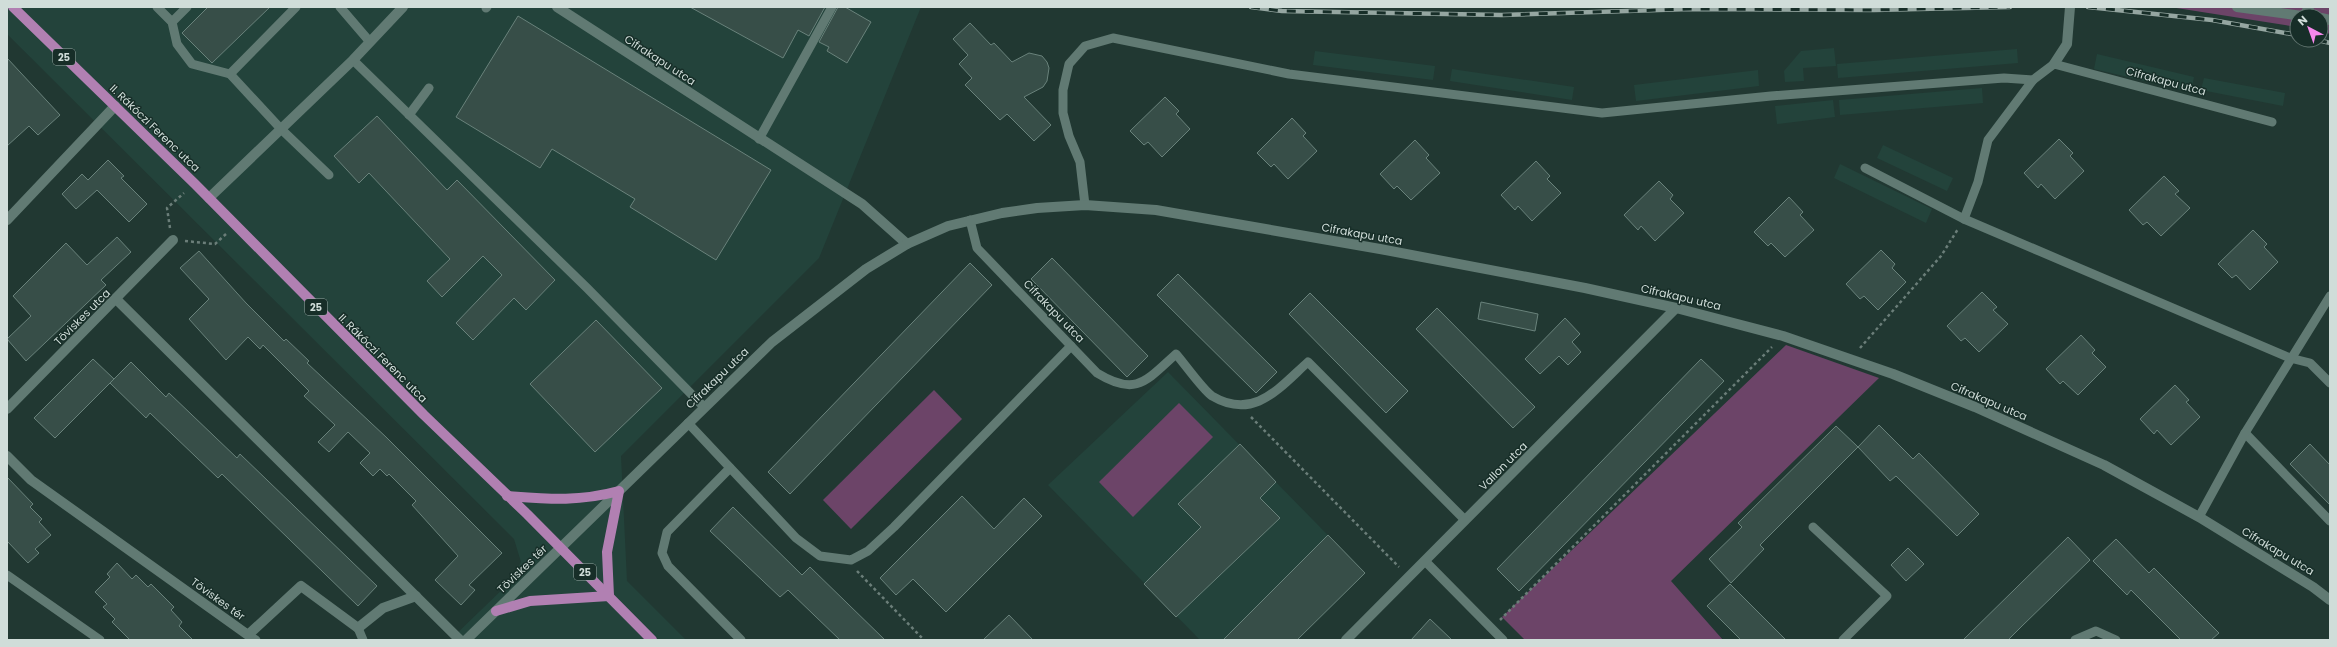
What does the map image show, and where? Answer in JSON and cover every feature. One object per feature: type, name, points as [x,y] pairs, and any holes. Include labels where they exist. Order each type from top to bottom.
[{"type":"main road","name":"II. Rákóczi Ferenc utca","points":[[14,7],[195,184],[424,415],[561,548],[652,640]]},
{"type":"main road","points":[[496,612],[530,601],[609,596],[607,552],[619,491],[592,498],[571,500],[507,496]]},
{"type":"street","points":[[209,198],[353,60],[403,7]]},
{"type":"street","name":"Cifrakapu utca","points":[[557,7],[759,139],[862,204],[907,244]]},
{"type":"street","points":[[2054,64],[2067,44],[2070,7]]},
{"type":"street","points":[[2236,7],[2289,14]]},
{"type":"street","points":[[7,220],[115,106]]},
{"type":"street","name":"Cifrakapu utca","points":[[561,548],[772,342],[866,269],[907,244],[948,226],[970,220],[1037,208],[1086,205],[1156,210],[1380,249],[1585,288],[1676,308],[1783,336],[1852,358],[1975,408],[2104,465],[2199,517],[2313,587],[2330,600]]},
{"type":"street","name":"Töviskes utca","points":[[7,408],[173,240]]},
{"type":"street","points":[[116,299],[460,640]]},
{"type":"street","name":"Vallon utca","points":[[1346,640],[1676,308]]},
{"type":"street","name":"Töviskes tér","points":[[7,456],[31,480],[252,638],[300,586],[358,628]]},
{"type":"street","name":"Töviskes tér","points":[[466,640],[561,548]]},
{"type":"street","points":[[358,628],[383,608],[416,596]]},
{"type":"lane","points":[[157,7],[172,22],[177,44],[192,64],[230,74],[281,129],[329,175]]},
{"type":"lane","points":[[172,22],[187,7]]},
{"type":"lane","points":[[230,74],[296,7]]},
{"type":"lane","points":[[340,7],[370,42]]},
{"type":"lane","points":[[759,139],[832,7]]},
{"type":"lane","points":[[1086,205],[1080,162],[1069,136],[1063,112],[1063,90],[1069,64],[1085,46],[1113,38],[1289,74],[1602,113],[1771,96],[1919,84],[2004,78],[2033,80]]},
{"type":"lane","points":[[353,60],[587,288],[704,407]]},
{"type":"lane","points":[[1964,218],[1978,182],[1988,140],[2033,80],[2054,64]]},
{"type":"lane","name":"Cifrakapu utca","points":[[2054,64],[2272,122]]},
{"type":"lane","points":[[409,115],[429,88]]},
{"type":"lane","points":[[1865,168],[1964,218],[2290,358],[2310,363],[2330,383]]},
{"type":"lane","name":"Cifrakapu utca","points":[[970,220],[977,248],[1097,373],[1112,382],[1133,386],[1151,376],[1176,354],[1211,395],[1241,406]]},
{"type":"lane","points":[[2199,517],[2245,433],[2290,358],[2330,296]]},
{"type":"lane","points":[[688,423],[796,538],[820,556],[851,560],[868,551],[894,527],[1071,346]]},
{"type":"lane","points":[[1241,406],[1266,399],[1308,362],[1465,520]]},
{"type":"lane","points":[[2245,433],[2330,521]]},
{"type":"lane","points":[[730,468],[667,532],[662,554],[668,566],[741,640]]},
{"type":"lane","points":[[1813,527],[1887,596],[1843,640]]},
{"type":"lane","points":[[1425,561],[1503,640]]},
{"type":"lane","points":[[7,575],[100,640]]},
{"type":"lane","points":[[358,628],[363,640]]},
{"type":"lane","points":[[2075,640],[2096,631],[2116,640]]},
{"type":"path","points":[[195,184],[167,208],[173,240],[215,244],[235,225]]},
{"type":"path","points":[[1852,358],[1941,256],[1964,218]]},
{"type":"path","points":[[1491,628],[1783,336]]},
{"type":"path","points":[[1241,406],[1408,577]]},
{"type":"path","points":[[851,560],[859,574],[924,640]]},
{"type":"shaded area","points":[[7,7],[921,7],[819,258],[621,456],[627,581],[686,640],[450,640],[512,580],[521,562],[514,539],[7,34]]},
{"type":"shaded area","points":[[2170,7],[2330,7],[2330,34],[2329,8],[2289,8],[2289,26]]},
{"type":"shaded area","points":[[1834,48],[1836,66],[1803,68],[1804,81],[1785,82],[1784,71],[1801,51]]},
{"type":"shaded area","points":[[2017,49],[2018,63],[1838,78],[1837,64]]},
{"type":"shaded area","points":[[1315,51],[1435,66],[1433,80],[1313,65]]},
{"type":"shaded area","points":[[2097,54],[2194,77],[2191,92],[2094,69]]},
{"type":"shaded area","points":[[1452,69],[1574,87],[1572,100],[1450,81]]},
{"type":"shaded area","points":[[1758,70],[1759,86],[1636,101],[1634,85]]},
{"type":"shaded area","points":[[2204,78],[2285,93],[2283,106],[2201,90]]},
{"type":"shaded area","points":[[1982,88],[1983,103],[1840,115],[1839,100]]},
{"type":"shaded area","points":[[1833,100],[1835,117],[1777,124],[1775,106]]},
{"type":"shaded area","points":[[1883,145],[1953,178],[1947,191],[1877,158]]},
{"type":"shaded area","points":[[1840,164],[1932,209],[1926,223],[1834,178]]},
{"type":"shaded area","points":[[1786,345],[1879,378],[1671,581],[1723,640],[1525,640],[1502,617]]},
{"type":"shaded area","points":[[1168,372],[1365,573],[1297,640],[1200,640],[1048,485]]},
{"type":"shaded area","points":[[934,390],[962,419],[851,529],[823,500]]},
{"type":"shaded area","points":[[1179,403],[1213,437],[1133,517],[1099,482]]},
{"type":"building","points":[[208,7],[270,7],[212,63],[182,33]]},
{"type":"building","points":[[690,7],[825,7],[809,36],[798,30],[783,58]]},
{"type":"building","points":[[838,7],[845,7],[871,22],[847,63],[827,51],[829,47],[819,42]]},
{"type":"building","points":[[518,16],[771,170],[716,260],[630,207],[635,199],[552,149],[540,168],[456,117]]},
{"type":"building","points":[[970,23],[991,45],[994,43],[1012,62],[1029,53],[1042,56],[1047,62],[1049,68],[1047,81],[1043,87],[1024,97],[1051,125],[1034,141],[1007,114],[1000,120],[965,85],[972,78],[959,64],[968,55],[953,39]]},
{"type":"building","points":[[7,58],[60,115],[38,135],[29,126],[7,146]]},
{"type":"building","points":[[1165,97],[1179,111],[1176,114],[1190,129],[1162,157],[1148,142],[1144,145],[1130,131]]},
{"type":"building","points":[[377,116],[447,190],[457,180],[555,280],[526,310],[514,298],[473,340],[456,323],[502,275],[483,256],[442,297],[427,281],[450,259],[369,173],[359,183],[334,156]]},
{"type":"building","points":[[1292,118],[1306,133],[1303,136],[1317,151],[1288,179],[1274,164],[1271,167],[1257,153]]},
{"type":"building","points":[[2059,139],[2073,153],[2070,156],[2084,171],[2055,199],[2041,184],[2038,188],[2024,173]]},
{"type":"building","points":[[1415,140],[1429,155],[1426,158],[1440,173],[1411,200],[1397,186],[1394,189],[1380,174]]},
{"type":"building","points":[[108,160],[124,176],[121,178],[147,204],[129,222],[97,190],[76,209],[62,194],[82,174],[88,180]]},
{"type":"building","points":[[1536,161],[1550,176],[1547,179],[1561,193],[1532,221],[1518,206],[1515,210],[1501,195]]},
{"type":"building","points":[[2164,176],[2179,191],[2175,194],[2190,208],[2161,236],[2147,222],[2143,225],[2129,210]]},
{"type":"building","points":[[1659,181],[1673,195],[1670,199],[1684,213],[1655,241],[1641,226],[1638,230],[1624,215]]},
{"type":"building","points":[[1789,197],[1803,212],[1800,215],[1814,230],[1785,257],[1771,243],[1768,246],[1754,232]]},
{"type":"building","points":[[2253,230],[2267,244],[2264,247],[2278,262],[2250,290],[2236,275],[2232,278],[2218,264]]},
{"type":"building","points":[[117,237],[131,252],[101,280],[106,285],[26,361],[7,339],[31,316],[13,296],[66,243],[87,265]]},
{"type":"building","points":[[1881,250],[1895,264],[1892,268],[1906,282],[1878,310],[1864,296],[1860,299],[1846,284]]},
{"type":"building","points":[[199,251],[246,303],[284,341],[286,339],[309,361],[307,363],[386,437],[502,553],[469,585],[475,590],[461,605],[435,580],[458,556],[412,505],[416,501],[389,474],[387,476],[380,469],[373,476],[360,463],[370,453],[348,432],[329,452],[318,442],[335,425],[304,396],[309,391],[263,345],[260,349],[248,337],[226,360],[189,319],[209,299],[180,268]]},
{"type":"building","points":[[1052,258],[1148,356],[1127,377],[1031,279]]},
{"type":"building","points":[[970,263],[992,285],[790,494],[768,472]]},
{"type":"building","points":[[1178,274],[1277,372],[1256,393],[1157,295]]},
{"type":"building","points":[[1982,292],[1997,307],[1993,310],[2008,324],[1979,352],[1965,338],[1961,341],[1947,326]]},
{"type":"building","points":[[1310,293],[1408,391],[1386,413],[1289,314]]},
{"type":"building","points":[[1481,302],[1538,314],[1535,331],[1478,319]]},
{"type":"building","points":[[1437,308],[1535,407],[1513,428],[1416,329]]},
{"type":"building","points":[[1565,318],[1580,334],[1572,342],[1581,352],[1568,365],[1559,356],[1540,374],[1525,359]]},
{"type":"building","points":[[596,320],[662,388],[595,452],[530,384]]},
{"type":"building","points":[[2081,335],[2095,350],[2092,353],[2106,367],[2078,395],[2063,381],[2060,384],[2046,369]]},
{"type":"building","points":[[93,359],[114,379],[55,438],[34,418]]},
{"type":"building","points":[[1701,359],[1724,381],[1519,591],[1497,569]]},
{"type":"building","points":[[131,362],[166,397],[169,393],[237,458],[240,454],[377,586],[358,606],[222,474],[218,478],[150,413],[146,418],[110,383]]},
{"type":"building","points":[[2175,385],[2189,400],[2186,402],[2200,417],[2171,445],[2157,430],[2154,434],[2140,419]]},
{"type":"building","points":[[1879,425],[1913,459],[1919,453],[1979,514],[1957,536],[1896,476],[1890,481],[1858,447]]},
{"type":"building","points":[[1836,426],[1858,447],[1760,545],[1764,549],[1731,583],[1709,559],[1742,527],[1738,523]]},
{"type":"building","points":[[1240,444],[1276,482],[1260,498],[1280,518],[1176,617],[1144,584],[1201,527],[1178,504]]},
{"type":"building","points":[[2310,444],[2330,465],[2330,505],[2290,464]]},
{"type":"building","points":[[7,477],[33,504],[30,507],[42,519],[39,522],[51,535],[35,549],[39,553],[28,563],[7,541]]},
{"type":"building","points":[[962,496],[994,529],[1024,498],[1042,516],[946,612],[913,579],[896,595],[880,578]]},
{"type":"building","points":[[733,507],[802,575],[810,567],[885,640],[840,640],[788,590],[780,597],[710,531]]},
{"type":"building","points":[[1328,535],[1365,573],[1297,640],[1223,640]]},
{"type":"building","points":[[2068,537],[2090,560],[2008,640],[1963,640]]},
{"type":"building","points":[[2116,539],[2149,573],[2154,568],[2219,633],[2211,640],[2181,640],[2131,590],[2127,595],[2093,561]]},
{"type":"building","points":[[1908,548],[1924,564],[1906,581],[1891,565]]},
{"type":"building","points":[[117,563],[132,579],[136,575],[148,587],[151,584],[174,607],[171,610],[182,622],[179,626],[193,640],[130,640],[112,622],[115,619],[103,607],[107,604],[95,592],[110,577],[107,574]]},
{"type":"building","points":[[1730,584],[1786,640],[1741,640],[1707,606]]},
{"type":"building","points":[[1009,615],[1033,640],[983,640]]},
{"type":"building","points":[[1430,619],[1452,640],[1411,640]]},
{"type":"railway","points":[[1251,7],[1282,11],[1502,15],[1690,9],[1874,10],[2010,7]]},
{"type":"railway","points":[[2088,7],[2212,20],[2289,34]]}]
